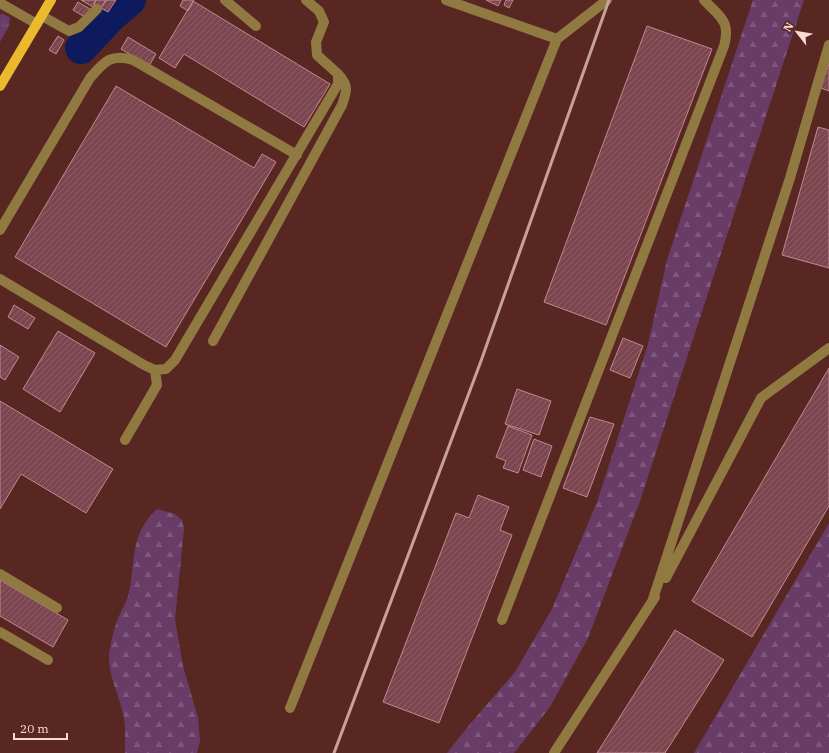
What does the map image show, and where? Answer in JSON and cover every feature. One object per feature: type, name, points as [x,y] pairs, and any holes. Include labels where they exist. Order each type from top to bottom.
[{"type":"main road","points":[[0,86],[51,0]]},
{"type":"lane","points":[[224,0],[256,26]]},
{"type":"lane","points":[[214,341],[342,105],[347,92],[345,82],[317,55],[316,42],[324,22],[319,11],[306,0]]},
{"type":"lane","points":[[446,0],[557,38]]},
{"type":"lane","points":[[290,708],[557,38],[607,0]]},
{"type":"lane","points":[[502,620],[724,46],[727,34],[726,24],[704,0]]},
{"type":"lane","points":[[0,3],[69,31],[79,27],[97,9]]},
{"type":"lane","points":[[652,602],[787,186],[829,45]]},
{"type":"lane","points":[[0,230],[90,78],[101,65],[110,59],[124,57],[133,60],[297,155]]},
{"type":"lane","points":[[0,279],[155,370],[166,369],[175,360],[297,155],[338,84],[338,74]]},
{"type":"lane","points":[[554,753],[652,602],[761,398],[829,348]]},
{"type":"lane","points":[[125,440],[157,385],[155,370]]},
{"type":"lane","points":[[0,574],[57,608]]},
{"type":"lane","points":[[0,632],[48,660]]},
{"type":"green space","points":[[753,0],[804,0],[640,501],[588,638],[550,707],[514,753],[447,753],[515,672],[552,609],[597,502],[648,344],[667,260]]},
{"type":"green space","points":[[2,13],[10,18],[9,26],[0,42],[0,15]]},
{"type":"green space","points":[[157,509],[175,514],[182,520],[184,528],[175,620],[183,666],[198,718],[200,741],[197,753],[125,753],[124,718],[110,667],[109,655],[111,643],[117,621],[128,596],[131,584],[137,539],[148,519]]},
{"type":"green space","points":[[829,523],[829,753],[694,753]]},
{"type":"building","points":[[81,0],[96,0],[93,7]]},
{"type":"building","points":[[96,0],[106,0],[101,8],[94,4]]},
{"type":"building","points":[[106,0],[116,0],[108,12],[101,8]]},
{"type":"building","points":[[183,0],[194,0],[188,11],[180,6]]},
{"type":"building","points":[[486,0],[501,0],[498,6]]},
{"type":"building","points":[[506,0],[513,0],[509,8],[504,5]]},
{"type":"building","points":[[193,1],[330,84],[304,127],[184,54],[175,68],[159,58]]},
{"type":"building","points":[[78,2],[90,9],[85,17],[73,10]]},
{"type":"building","points":[[647,26],[712,49],[606,325],[544,302]]},
{"type":"building","points":[[58,36],[64,40],[56,54],[49,50]]},
{"type":"building","points":[[128,37],[156,54],[149,66],[121,49]]},
{"type":"building","points":[[829,62],[829,91],[821,88]]},
{"type":"building","points":[[116,86],[254,168],[262,154],[276,162],[166,347],[15,257]]},
{"type":"building","points":[[818,127],[829,130],[829,268],[782,255]]},
{"type":"building","points":[[14,305],[35,318],[28,329],[8,317]]},
{"type":"building","points":[[58,331],[95,353],[60,412],[23,389]]},
{"type":"building","points":[[623,338],[643,346],[630,378],[610,370]]},
{"type":"building","points":[[0,345],[19,357],[5,380],[0,377]]},
{"type":"building","points":[[829,368],[829,506],[752,637],[692,601]]},
{"type":"building","points":[[517,389],[551,401],[539,435],[505,424]]},
{"type":"building","points":[[0,401],[113,469],[86,513],[21,474],[0,509]]},
{"type":"building","points":[[590,417],[614,424],[587,497],[563,488]]},
{"type":"building","points":[[508,426],[532,435],[518,473],[503,468],[506,461],[496,457]]},
{"type":"building","points":[[534,439],[552,446],[541,477],[523,470]]},
{"type":"building","points":[[478,495],[509,507],[500,530],[512,535],[439,723],[383,702],[456,513],[469,518]]},
{"type":"building","points":[[0,580],[68,620],[53,647],[0,616]]},
{"type":"building","points":[[675,630],[724,660],[665,753],[597,753]]},
{"type":"waterway","points":[[81,48],[111,16],[130,0]]},
{"type":"railway","points":[[334,753],[481,361],[609,0]]}]
